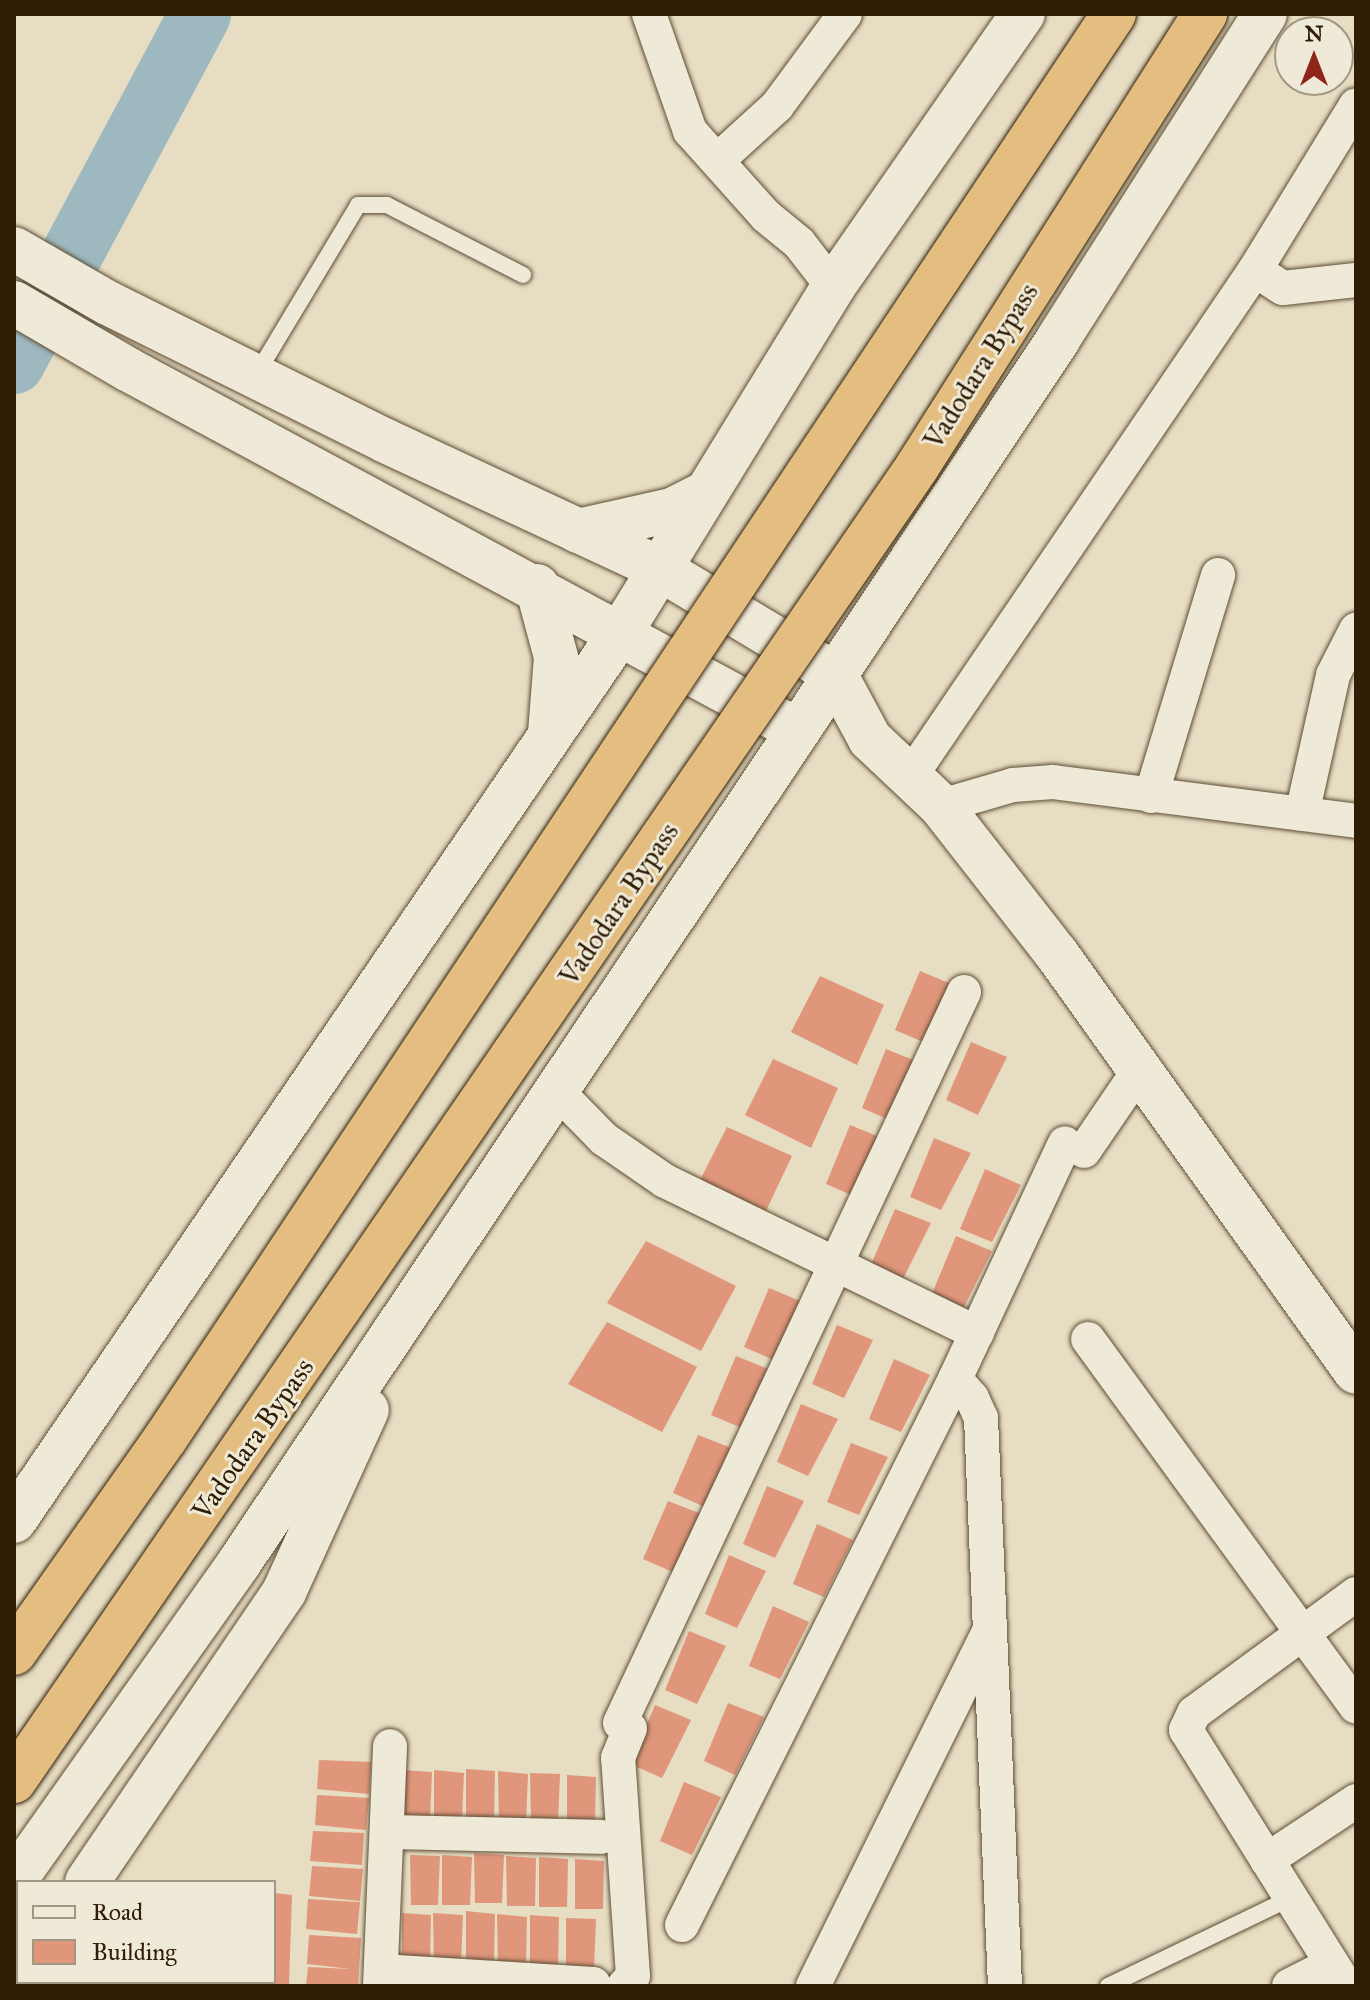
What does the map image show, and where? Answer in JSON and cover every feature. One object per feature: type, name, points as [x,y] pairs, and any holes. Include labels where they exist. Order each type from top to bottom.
[{"type":"highway","points":[[14,1653],[174,1426],[1114,14]]},
{"type":"highway","name":"Vadodara Bypass","points":[[14,1781],[908,480],[1205,14]]},
{"type":"street","points":[[649,14],[690,131],[719,159],[833,287]]},
{"type":"street","points":[[719,159],[777,106],[845,14]]},
{"type":"street","points":[[14,1521],[621,632],[833,287],[1023,14]]},
{"type":"street","points":[[14,1881],[239,1563],[798,731],[1265,14]]},
{"type":"street","points":[[926,792],[1356,105]]},
{"type":"street","points":[[14,249],[108,303],[255,376],[660,569],[835,674],[870,739],[926,792],[1140,1069],[1356,1372]]},
{"type":"street","points":[[1255,270],[1283,288],[1356,280]]},
{"type":"street","points":[[14,303],[75,340],[537,586],[798,731],[870,739]]},
{"type":"street","points":[[578,531],[672,510],[706,493]]},
{"type":"street","points":[[1151,796],[1218,575]]},
{"type":"street","points":[[537,586],[556,657],[550,736]]},
{"type":"street","points":[[1302,814],[1333,675],[1356,630]]},
{"type":"street","points":[[926,792],[1053,782],[1356,821]]},
{"type":"street","points":[[390,1746],[381,1978],[609,1985],[633,1976],[618,1758],[625,1725],[964,992]]},
{"type":"street","points":[[682,1925],[977,1333],[1075,1147],[1140,1069]]},
{"type":"street","points":[[556,1090],[604,1139],[646,1169],[977,1333]]},
{"type":"street","points":[[89,1880],[284,1592],[423,1288]]},
{"type":"street","points":[[1088,1339],[1356,1707]]},
{"type":"street","points":[[955,1379],[972,1398],[981,1418],[1005,1986]]},
{"type":"street","points":[[1289,1986],[1339,1975],[1186,1730],[1187,1722],[1356,1594]]},
{"type":"street","points":[[813,1986],[990,1629]]},
{"type":"street","points":[[1267,1860],[1356,1801]]},
{"type":"street","points":[[387,1832],[601,1837]]},
{"type":"lane","points":[[255,376],[358,205],[387,205],[523,275]]},
{"type":"lane","points":[[1108,1986],[1291,1898]]},
{"type":"building","points":[[920,971],[956,986],[928,1044],[895,1030]]},
{"type":"building","points":[[820,976],[884,1005],[857,1065],[791,1032]]},
{"type":"building","points":[[971,1042],[1007,1057],[978,1115],[946,1100]]},
{"type":"building","points":[[886,1049],[923,1064],[894,1122],[862,1108]]},
{"type":"building","points":[[773,1059],[838,1088],[811,1148],[745,1115]]},
{"type":"building","points":[[850,1125],[887,1140],[858,1198],[826,1184]]},
{"type":"building","points":[[727,1127],[792,1156],[764,1215],[699,1182]]},
{"type":"building","points":[[934,1138],[971,1153],[941,1210],[910,1197]]},
{"type":"building","points":[[985,1169],[1021,1185],[992,1242],[960,1229]]},
{"type":"building","points":[[895,1209],[931,1223],[902,1281],[870,1267]]},
{"type":"building","points":[[956,1236],[992,1251],[963,1309],[931,1296]]},
{"type":"building","points":[[646,1241],[736,1286],[701,1351],[607,1303]]},
{"type":"building","points":[[769,1288],[805,1303],[776,1361],[744,1347]]},
{"type":"building","points":[[607,1322],[697,1367],[662,1432],[568,1384]]},
{"type":"building","points":[[837,1325],[873,1340],[844,1398],[812,1384]]},
{"type":"building","points":[[736,1356],[773,1371],[744,1429],[711,1415]]},
{"type":"building","points":[[894,1359],[930,1375],[901,1432],[869,1419]]},
{"type":"building","points":[[801,1404],[838,1419],[808,1476],[777,1462]]},
{"type":"building","points":[[698,1435],[734,1449],[705,1507],[673,1493]]},
{"type":"building","points":[[851,1443],[888,1457],[859,1515],[827,1502]]},
{"type":"building","points":[[767,1486],[804,1501],[775,1558],[743,1544]]},
{"type":"building","points":[[668,1501],[704,1515],[675,1573],[643,1559]]},
{"type":"building","points":[[817,1524],[853,1540],[824,1597],[793,1584]]},
{"type":"building","points":[[729,1555],[766,1571],[737,1628],[705,1614]]},
{"type":"building","points":[[773,1606],[809,1622],[780,1679],[749,1666]]},
{"type":"building","points":[[689,1631],[726,1646],[697,1704],[665,1690]]},
{"type":"building","points":[[728,1703],[764,1717],[735,1775],[704,1761]]},
{"type":"building","points":[[655,1705],[691,1720],[662,1778],[630,1764]]},
{"type":"building","points":[[319,1760],[371,1762],[369,1794],[317,1789]]},
{"type":"building","points":[[466,1769],[495,1771],[494,1819],[466,1819]]},
{"type":"building","points":[[402,1770],[432,1772],[430,1820],[403,1820]]},
{"type":"building","points":[[434,1770],[464,1773],[462,1820],[434,1820]]},
{"type":"building","points":[[498,1771],[528,1774],[526,1822],[499,1822]]},
{"type":"building","points":[[530,1773],[560,1774],[558,1822],[531,1822]]},
{"type":"building","points":[[567,1775],[596,1777],[595,1825],[567,1825]]},
{"type":"building","points":[[684,1782],[721,1797],[692,1855],[660,1841]]},
{"type":"building","points":[[317,1795],[369,1798],[366,1830],[315,1825]]},
{"type":"building","points":[[313,1831],[364,1833],[362,1865],[310,1861]]},
{"type":"building","points":[[474,1853],[504,1855],[502,1903],[475,1903]]},
{"type":"building","points":[[410,1855],[440,1856],[438,1905],[411,1905]]},
{"type":"building","points":[[442,1855],[472,1857],[470,1905],[442,1905]]},
{"type":"building","points":[[506,1856],[536,1858],[535,1906],[507,1906]]},
{"type":"building","points":[[539,1857],[568,1859],[567,1907],[539,1907]]},
{"type":"building","points":[[575,1859],[604,1861],[603,1909],[575,1909]]},
{"type":"building","points":[[312,1866],[363,1869],[360,1901],[309,1896]]},
{"type":"building","points":[[276,1893],[292,1895],[289,1984],[276,1984]]},
{"type":"building","points":[[308,1899],[360,1902],[357,1934],[306,1929]]},
{"type":"building","points":[[466,1911],[495,1914],[494,1962],[466,1962]]},
{"type":"building","points":[[402,1913],[431,1915],[430,1963],[402,1963]]},
{"type":"building","points":[[433,1913],[463,1915],[461,1963],[434,1963]]},
{"type":"building","points":[[497,1914],[527,1917],[526,1964],[498,1964]]},
{"type":"building","points":[[530,1915],[559,1917],[558,1965],[530,1965]]},
{"type":"building","points":[[566,1918],[596,1919],[594,1968],[566,1968]]},
{"type":"building","points":[[309,1935],[361,1938],[358,1986],[306,1986],[308,1967],[351,1969],[307,1964]]},
{"type":"waterway","points":[[14,363],[200,14]]}]
